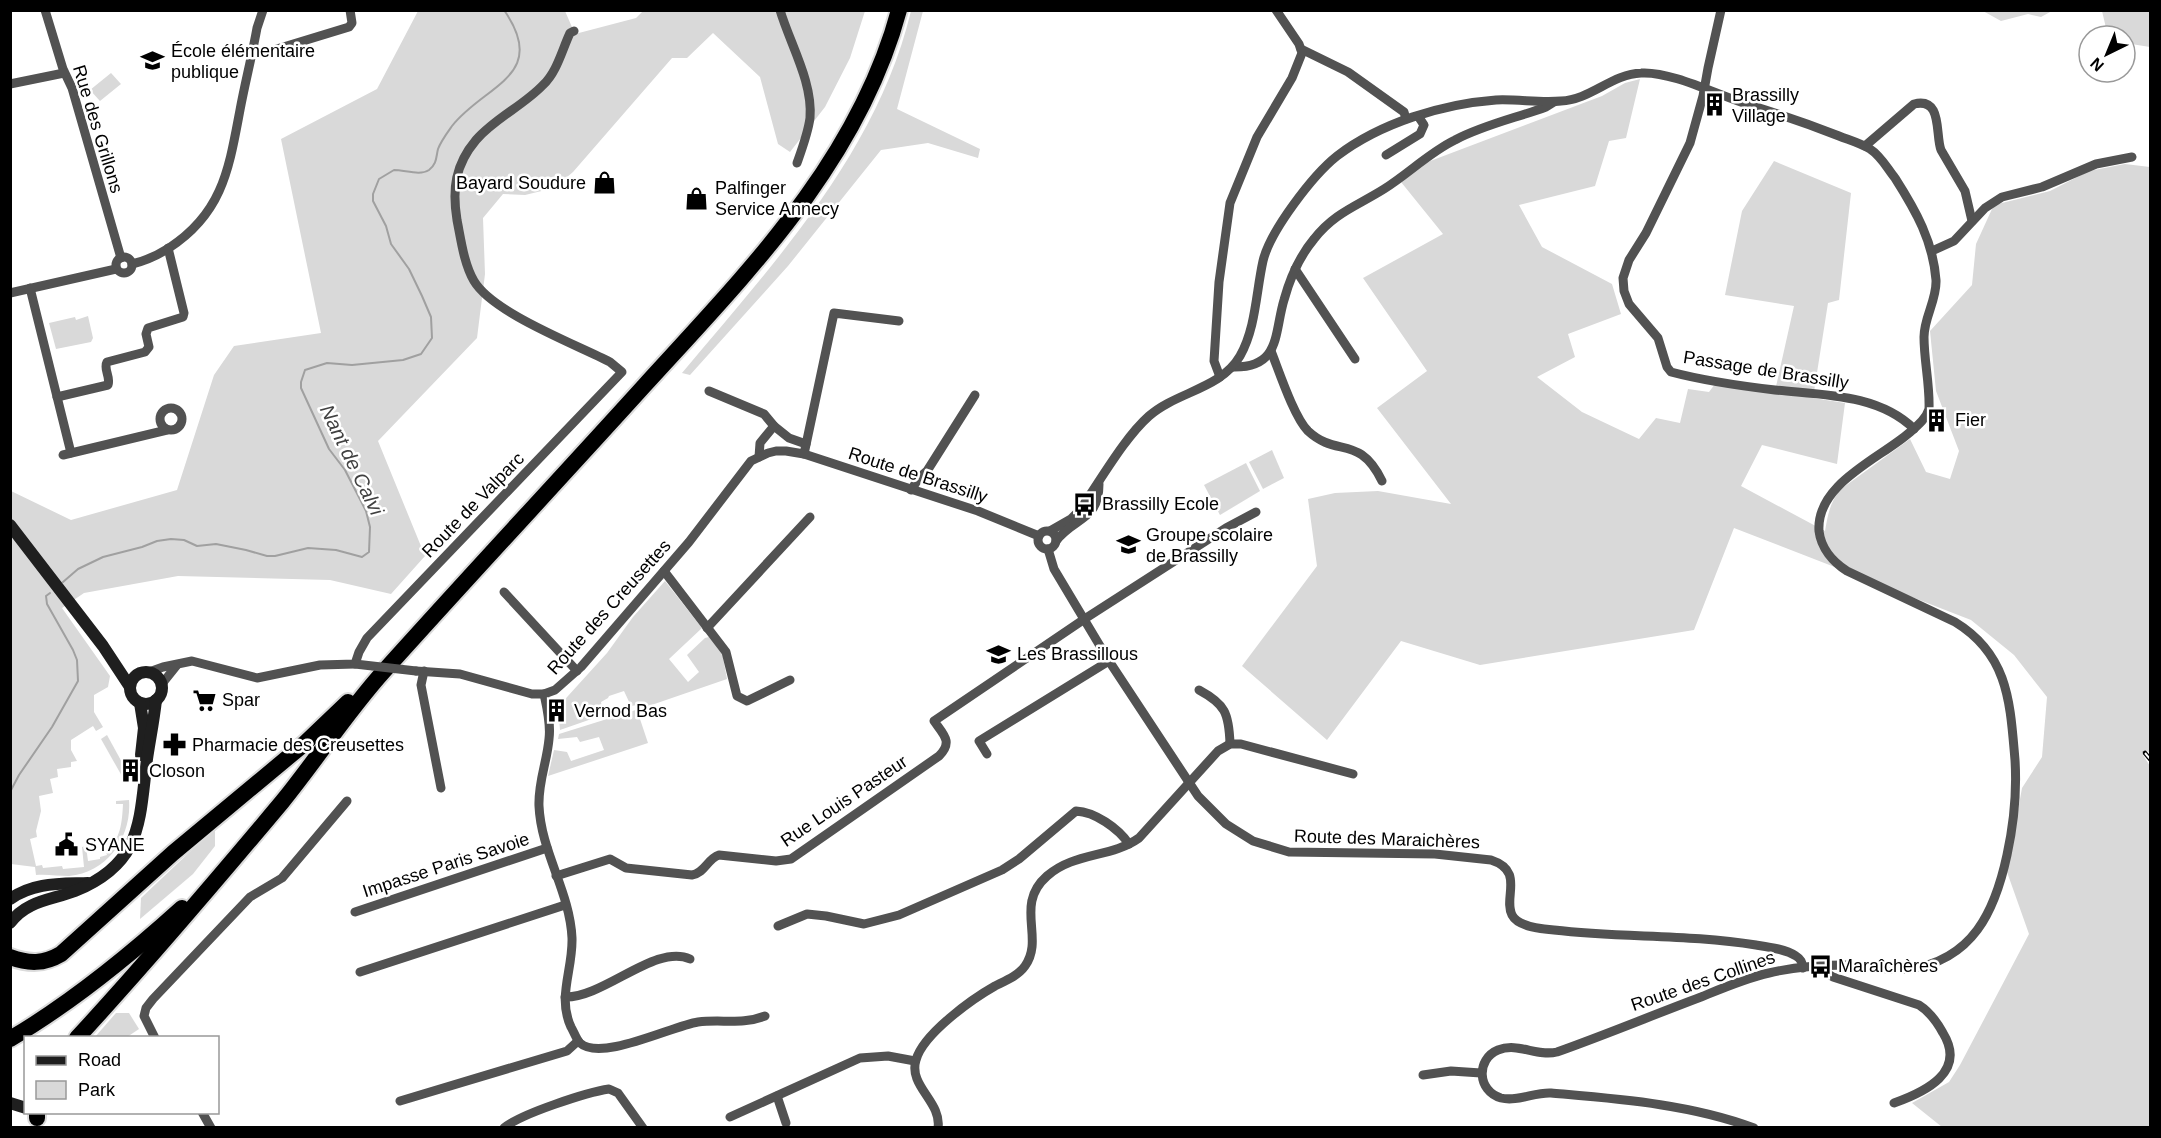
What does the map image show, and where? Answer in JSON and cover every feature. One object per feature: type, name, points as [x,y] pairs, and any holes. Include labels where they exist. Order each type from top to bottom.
[{"type":"highway","points":[[79,1036],[172,933],[403,650],[709,315],[789,222],[832,160],[858,116],[877,74],[899,10]]},
{"type":"highway","points":[[10,957],[25,962],[39,963],[61,954],[180,847],[304,744],[403,650]]},
{"type":"highway","points":[[10,1039],[68,1002],[153,934],[215,876],[264,823]]},
{"type":"main road","points":[[10,525],[103,646],[130,687],[134,699],[140,703],[149,704],[156,700],[161,693],[159,679],[144,673],[103,646]]},
{"type":"main road","points":[[130,687],[131,682],[144,673]]},
{"type":"main road","points":[[10,923],[31,905],[74,891],[111,871],[125,856],[143,808],[156,700]]},
{"type":"main road","points":[[139,819],[136,804],[144,728],[140,703]]},
{"type":"main road","points":[[10,899],[38,885],[92,882]]},
{"type":"street","name":"Rue des Grillons","points":[[45,10],[64,73],[72,88],[121,258]]},
{"type":"street","points":[[132,264],[143,262],[189,234],[216,201],[226,177],[257,28],[263,10]]},
{"type":"street","points":[[267,52],[349,27],[352,23],[350,10]]},
{"type":"street","points":[[780,10],[804,77],[808,98],[810,118],[797,163]]},
{"type":"street","points":[[1276,10],[1301,49],[1348,72],[1404,112],[1407,119]]},
{"type":"street","points":[[1705,89],[1721,10]]},
{"type":"street","name":"Route de Valparc","points":[[355,664],[368,638],[622,372],[610,362],[512,314],[481,290],[474,280],[465,257],[454,201],[457,176],[469,150],[488,128],[520,106],[544,85],[570,33],[574,31]]},
{"type":"street","points":[[1220,377],[1214,361],[1219,282],[1230,203],[1257,137],[1298,67],[1301,49]]},
{"type":"street","points":[[10,84],[64,73]]},
{"type":"street","points":[[1190,783],[1083,620],[1054,569],[1048,549],[1039,544],[1039,536],[1076,515],[1134,433],[1150,415],[1168,401],[1220,377],[1233,367],[1248,338],[1264,256],[1275,231],[1330,161],[1372,134],[1407,119],[1491,101],[1555,102],[1577,99],[1619,78],[1639,73],[1655,74],[1705,89],[1799,120],[1865,146],[1881,158],[1912,205],[1928,236],[1932,251],[1936,288],[1924,326],[1923,340],[1929,409],[1924,419],[1914,429]]},
{"type":"street","name":"Passage de Brassilly","points":[[1705,89],[1684,158],[1646,233],[1629,260],[1623,278],[1624,291],[1629,304],[1658,338],[1668,369],[1674,373],[1729,383],[1856,400],[1895,414],[1914,429]]},
{"type":"street","points":[[1233,367],[1249,367],[1271,351],[1276,342],[1283,303],[1295,269],[1310,244],[1335,218],[1348,208],[1384,189],[1455,140],[1555,102]]},
{"type":"street","points":[[1865,146],[1914,104],[1928,105],[1938,120],[1938,142],[1941,150],[1965,190],[1972,220]]},
{"type":"street","points":[[1386,155],[1420,134],[1424,125],[1418,116]]},
{"type":"street","points":[[1932,251],[1954,241],[1990,204],[2008,195],[2042,187],[2101,163],[2132,157]]},
{"type":"street","points":[[57,397],[108,385],[105,366],[107,362],[145,352],[149,345],[146,334],[148,328],[183,317],[168,248]]},
{"type":"street","points":[[116,269],[116,263],[121,258],[127,258],[132,264]]},
{"type":"street","points":[[10,292],[116,269],[125,273],[131,269],[132,264]]},
{"type":"street","points":[[1295,269],[1355,358]]},
{"type":"street","points":[[30,288],[57,397],[67,454],[167,430]]},
{"type":"street","points":[[709,391],[764,414],[774,426],[805,449],[834,313],[899,321]]},
{"type":"street","points":[[1271,351],[1300,419],[1308,430],[1326,442],[1360,452],[1372,463],[1382,481]]},
{"type":"street","points":[[911,490],[927,471],[975,395]]},
{"type":"street","points":[[759,457],[760,443],[774,426]]},
{"type":"street","name":"Route des Collines","points":[[1481,1073],[1489,1056],[1506,1047],[1541,1053],[1557,1052],[1756,977],[1820,966],[1908,969],[1936,962],[1958,950],[1973,936],[1990,912],[2001,883],[2010,844],[2017,782],[2013,732],[2005,682],[1992,656],[1979,640],[1955,622],[1842,568],[1826,551],[1820,537],[1821,512],[1831,493],[1914,429]]},
{"type":"street","name":"Route de Brassilly","points":[[759,457],[768,453],[805,449],[911,490],[978,511],[1039,536]]},
{"type":"street","name":"Route des Creusettes","points":[[355,664],[460,674],[524,693],[544,694],[555,690],[577,671],[689,542],[745,467],[759,457]]},
{"type":"street","points":[[1048,549],[1053,547],[1068,529],[1084,520],[1094,508],[1099,493],[1099,484]]},
{"type":"street","points":[[1083,620],[1226,528],[1256,512]]},
{"type":"street","points":[[707,628],[810,517]]},
{"type":"street","points":[[1050,531],[1056,536],[1056,541]]},
{"type":"street","points":[[664,571],[726,652],[735,693],[739,698],[747,701],[790,680]]},
{"type":"street","points":[[504,592],[577,671]]},
{"type":"street","name":"Rue Louis Pasteur","points":[[556,876],[610,859],[626,868],[692,876],[701,872],[713,858],[719,855],[776,861],[791,859],[939,756],[945,750],[946,738],[934,721],[1083,620]]},
{"type":"street","points":[[987,754],[979,741],[1109,661]]},
{"type":"street","points":[[144,673],[188,662],[199,662],[257,678],[320,664],[355,664]]},
{"type":"street","points":[[161,685],[177,665]]},
{"type":"street","points":[[420,671],[441,788]]},
{"type":"street","points":[[1198,690],[1217,701],[1225,711],[1229,722],[1230,744]]},
{"type":"street","points":[[544,694],[550,733],[540,784],[539,805],[547,848],[566,905],[572,939],[565,1014],[579,1041],[590,1047],[610,1048],[689,1024],[717,1021],[747,1022],[765,1016]]},
{"type":"street","points":[[938,1128],[938,1114],[917,1078],[915,1061],[924,1046],[959,1010],[1024,967],[1031,951],[1030,911],[1033,894],[1048,875],[1076,858],[1129,844],[1145,832],[1218,751],[1230,744],[1241,744],[1353,774]]},
{"type":"street","name":"Route des Maraichères","points":[[1190,783],[1201,800],[1226,824],[1253,841],[1281,850],[1458,855],[1496,862],[1506,869],[1510,877],[1513,916],[1525,924],[1557,931],[1740,942],[1791,953],[1799,958],[1803,968]]},
{"type":"street","points":[[154,1036],[146,1023],[144,1013],[159,992],[250,897],[282,878],[347,801]]},
{"type":"street","points":[[778,926],[807,914],[864,924],[899,915],[961,890],[1010,865],[1076,811],[1085,812],[1098,819],[1121,835],[1129,844]]},
{"type":"street","name":"Impasse Paris Savoie","points":[[355,912],[547,848]]},
{"type":"street","points":[[360,972],[566,905]]},
{"type":"street","points":[[565,997],[583,996],[661,958],[690,959]]},
{"type":"street","points":[[1820,966],[1833,977],[1919,1005],[1928,1012],[1951,1046],[1951,1058],[1943,1075],[1924,1090],[1894,1103]]},
{"type":"street","points":[[400,1101],[567,1051],[579,1041]]},
{"type":"street","points":[[730,1117],[860,1058],[888,1056],[915,1061]]},
{"type":"street","points":[[1423,1075],[1451,1071],[1481,1073],[1487,1088],[1504,1099],[1548,1093],[1684,1108],[1719,1115],[1754,1128]]},
{"type":"street","points":[[504,1128],[518,1119],[552,1106],[609,1089],[618,1093],[643,1128]]},
{"type":"street","points":[[777,1096],[786,1123]]},
{"type":"street","points":[[203,1114],[211,1128]]},
{"type":"green space","points":[[418,11],[565,11],[575,34],[636,18],[643,11],[865,11],[850,58],[825,107],[790,152],[778,144],[760,77],[713,33],[687,58],[672,58],[573,172],[554,188],[525,195],[503,194],[483,218],[485,274],[477,338],[378,441],[425,556],[391,594],[330,580],[178,576],[84,593],[62,608],[110,676],[108,687],[94,695],[94,712],[103,727],[96,731],[93,726],[71,740],[71,750],[77,761],[71,762],[71,767],[57,769],[58,777],[50,779],[53,793],[39,796],[41,811],[36,831],[37,837],[30,839],[36,866],[42,865],[43,868],[62,866],[63,869],[84,867],[82,847],[86,846],[88,861],[100,859],[107,855],[106,852],[118,836],[123,804],[116,804],[116,801],[129,800],[129,813],[122,839],[106,860],[95,868],[69,876],[36,875],[35,867],[11,864],[11,491],[71,520],[177,490],[214,375],[234,346],[321,333],[281,139],[377,89]]},
{"type":"green space","points":[[911,11],[923,11],[897,109],[980,149],[978,158],[928,143],[881,150],[788,266],[690,375],[682,373],[785,248],[848,159],[874,112],[895,63]]},
{"type":"green space","points":[[1983,11],[2052,11],[2041,17],[2028,14],[2001,21]]},
{"type":"green space","points":[[2102,11],[2150,11],[2150,47],[2137,45],[2137,24],[2105,24]]},
{"type":"green space","points":[[111,73],[121,84],[100,101],[90,90]]},
{"type":"green space","points":[[1640,79],[1626,138],[1609,141],[1595,186],[1519,205],[1542,247],[1612,284],[1621,314],[1568,334],[1575,357],[1537,377],[1582,412],[1639,439],[1656,418],[1680,423],[1688,389],[1709,392],[1715,384],[1775,391],[1794,306],[1725,295],[1742,211],[1774,161],[1851,193],[1839,300],[1828,303],[1813,398],[1845,403],[1837,464],[1762,445],[1741,486],[1825,531],[1828,514],[1841,489],[1910,439],[1926,472],[1950,479],[1959,451],[1936,391],[1930,331],[1972,285],[1976,244],[1992,209],[1998,204],[2050,191],[2089,171],[2125,164],[2150,167],[2150,753],[2147,751],[2143,755],[2150,766],[2150,1127],[1942,1127],[1912,1103],[1949,1082],[2029,934],[2007,872],[2022,788],[2042,757],[2047,697],[2014,655],[1971,620],[1734,528],[1694,630],[1480,665],[1401,641],[1327,740],[1242,666],[1317,566],[1308,499],[1335,493],[1378,491],[1451,504],[1377,408],[1427,371],[1363,278],[1443,234],[1401,182],[1425,163],[1602,96],[1625,83]]},
{"type":"green space","points":[[88,316],[93,338],[91,342],[56,349],[49,323],[75,317],[76,320]]},
{"type":"green space","points":[[1272,450],[1284,478],[1263,489],[1249,462]]},
{"type":"green space","points":[[1246,463],[1260,491],[1220,515],[1204,485]]},
{"type":"green space","points":[[665,581],[702,628],[669,659],[688,682],[699,672],[687,655],[709,637],[722,652],[727,679],[637,710],[648,743],[548,776],[554,750],[567,752],[571,761],[604,750],[599,737],[580,742],[577,737],[558,739],[559,734],[639,709],[637,705],[631,706],[624,691],[609,696],[601,702],[603,715],[560,730],[558,707],[607,653],[633,617]]},
{"type":"green space","points":[[107,735],[129,778],[123,778],[101,739]]},
{"type":"green space","points":[[215,828],[215,846],[193,874],[140,919],[141,898]]},
{"type":"green space","points":[[116,1013],[129,1013],[139,1029],[128,1036],[96,1036]]},
{"type":"waterway","name":"Nant de Calvi","points":[[63,582],[78,569],[103,557],[171,539],[184,540],[197,546],[216,544],[267,556],[308,548],[336,550],[362,557],[369,552],[370,527],[366,511],[345,470],[329,449],[301,388],[301,382],[305,370],[327,363],[352,365],[403,360],[421,354],[432,338],[431,317],[409,269],[391,244],[386,226],[373,201],[373,194],[379,179],[394,170],[421,173],[432,168],[439,146],[452,126],[465,112],[495,89],[516,65],[520,50],[516,32],[504,10]]},
{"type":"waterway","name":"Nant de Calvi","points":[[10,792],[52,727],[78,681],[77,660],[73,650],[47,604],[46,596],[50,593]]},
{"type":"railway","points":[[2145,753],[2150,759]]},
{"type":"place","name":"École élémentaire publique","points":[[153,61]]},
{"type":"place","name":"Brassilly Village","points":[[1714,105]]},
{"type":"place","name":"Bayard Soudure","points":[[604,183]]},
{"type":"place","name":"Palfinger Service Annecy","points":[[697,198]]},
{"type":"place","name":"Fier","points":[[1937,420]]},
{"type":"place","name":"Brassilly Ecole","points":[[1084,504]]},
{"type":"place","name":"Groupe scolaire de Brassilly","points":[[1128,545]]},
{"type":"place","name":"Les Brassillous","points":[[999,654]]},
{"type":"place","name":"Spar","points":[[204,700]]},
{"type":"place","name":"Vernod Bas","points":[[556,711]]},
{"type":"place","name":"Pharmacie des Creusettes","points":[[174,745]]},
{"type":"place","name":"Closon","points":[[131,771]]},
{"type":"place","name":"SYANE","points":[[67,845]]},
{"type":"place","name":"Maraîchères","points":[[1820,966]]}]
